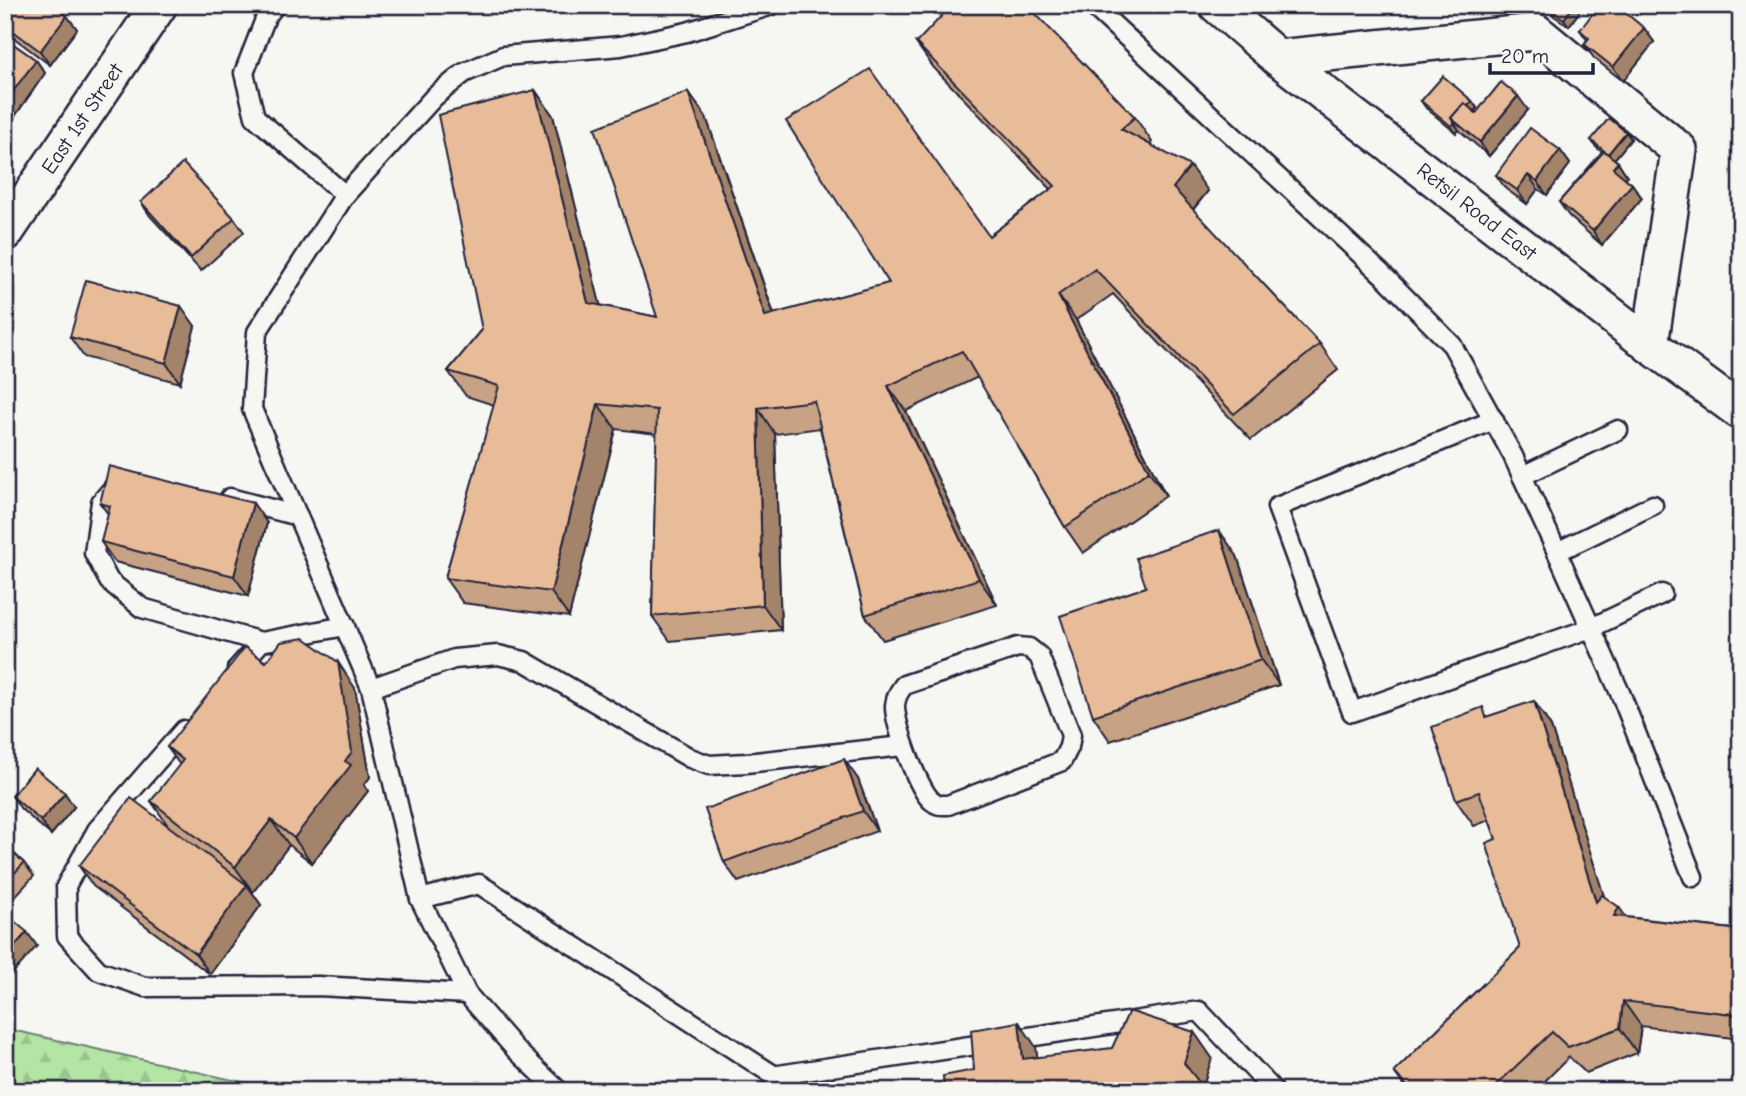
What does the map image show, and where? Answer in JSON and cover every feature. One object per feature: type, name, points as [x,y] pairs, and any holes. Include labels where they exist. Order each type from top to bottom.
[{"type":"street","name":"East 1st Street","points":[[5,233],[159,5]]},
{"type":"street","name":"Retsil Road East","points":[[1217,5],[1278,58],[1741,412]]},
{"type":"street","points":[[1278,58],[1536,32],[1679,150],[1650,345]]},
{"type":"lane","points":[[275,5],[265,17],[244,73],[255,117],[345,195]]},
{"type":"lane","points":[[559,1091],[516,1051],[467,994],[420,899],[371,688],[252,409],[257,332],[345,195],[434,97],[464,73],[503,56],[621,46],[687,32],[772,5]]},
{"type":"lane","points":[[1092,5],[1383,275],[1452,345],[1494,420],[1557,552],[1621,695],[1693,877]]},
{"type":"lane","points":[[1494,420],[1277,507],[1352,712],[1591,628],[1662,594]]},
{"type":"lane","points":[[1522,477],[1618,430]]},
{"type":"lane","points":[[128,472],[101,502],[94,553],[109,581],[142,608],[261,642],[345,626]]},
{"type":"lane","points":[[219,495],[298,516]]},
{"type":"lane","points":[[1557,552],[1653,505]]},
{"type":"lane","points":[[224,684],[261,642]]},
{"type":"lane","points":[[1018,647],[1028,648],[1039,656],[1071,734],[1069,747],[1062,761],[948,805],[939,806],[930,800],[903,746],[895,708],[896,695],[904,685],[1018,647]]},
{"type":"lane","points":[[371,688],[454,659],[498,655],[524,662],[690,758],[709,765],[903,746]]},
{"type":"lane","points":[[197,715],[97,830],[66,886],[67,936],[99,971],[145,987],[318,986],[467,994]]},
{"type":"lane","points":[[420,899],[479,884],[798,1091]]},
{"type":"lane","points":[[772,1076],[1199,1011],[1274,1091]]},
{"type":"green space","points":[[5,1024],[12,1030],[282,1091],[5,1091]]},
{"type":"building","points":[[5,5],[53,5],[67,16],[40,51],[5,25]]},
{"type":"building","points":[[952,5],[1027,5],[1135,117],[1121,129],[1190,166],[1173,188],[1320,344],[1234,414],[1095,269],[1058,295],[1149,471],[1065,527],[962,351],[888,386],[979,579],[865,615],[814,401],[758,408],[763,605],[652,616],[657,410],[598,404],[551,592],[445,578],[499,386],[448,371],[482,330],[438,115],[535,90],[588,303],[657,317],[595,128],[688,92],[765,316],[889,283],[786,121],[870,69],[989,236],[1055,186],[916,43]]},
{"type":"building","points":[[1552,5],[1574,5],[1564,19],[1549,9]]},
{"type":"building","points":[[1599,5],[1616,5],[1644,28],[1613,67],[1584,44],[1589,38],[1580,30]]},
{"type":"building","points":[[5,38],[36,60],[5,102]]},
{"type":"building","points":[[1443,76],[1472,101],[1468,106],[1464,103],[1451,118],[1454,123],[1451,126],[1421,101]]},
{"type":"building","points":[[1501,82],[1518,96],[1480,142],[1451,118],[1464,103],[1476,113]]},
{"type":"building","points":[[1609,118],[1626,132],[1608,154],[1591,140]]},
{"type":"building","points":[[1530,128],[1560,150],[1537,181],[1528,175],[1517,190],[1496,175]]},
{"type":"building","points":[[1604,151],[1618,162],[1613,168],[1632,184],[1593,231],[1559,202]]},
{"type":"building","points":[[183,163],[234,218],[191,258],[141,202]]},
{"type":"building","points":[[86,280],[181,306],[166,363],[70,337]]},
{"type":"building","points":[[109,466],[253,503],[234,576],[101,542],[110,506],[100,503]]},
{"type":"building","points":[[1219,530],[1261,660],[1093,716],[1060,616],[1146,587],[1136,558]]},
{"type":"building","points":[[304,638],[338,662],[352,752],[345,761],[351,765],[294,838],[271,820],[235,867],[151,801],[183,760],[167,747],[245,647],[266,662],[281,642]]},
{"type":"building","points":[[1534,701],[1596,902],[1602,895],[1619,907],[1614,916],[1741,930],[1741,1015],[1623,1001],[1620,1028],[1568,1047],[1552,1032],[1490,1091],[1411,1091],[1394,1072],[1520,948],[1486,843],[1496,839],[1479,792],[1456,800],[1432,727],[1483,707],[1486,717]]},
{"type":"building","points":[[844,759],[863,811],[724,862],[705,809]]},
{"type":"building","points":[[35,768],[65,793],[41,821],[12,796]]},
{"type":"building","points":[[131,798],[247,885],[196,954],[79,866]]},
{"type":"building","points":[[5,845],[24,863],[5,883]]},
{"type":"building","points":[[8,916],[27,932],[5,957],[5,918]]},
{"type":"building","points":[[1129,1011],[1194,1032],[1184,1063],[1206,1091],[944,1091],[943,1076],[974,1070],[971,1030],[1019,1022],[1023,1059],[1112,1048]]}]
